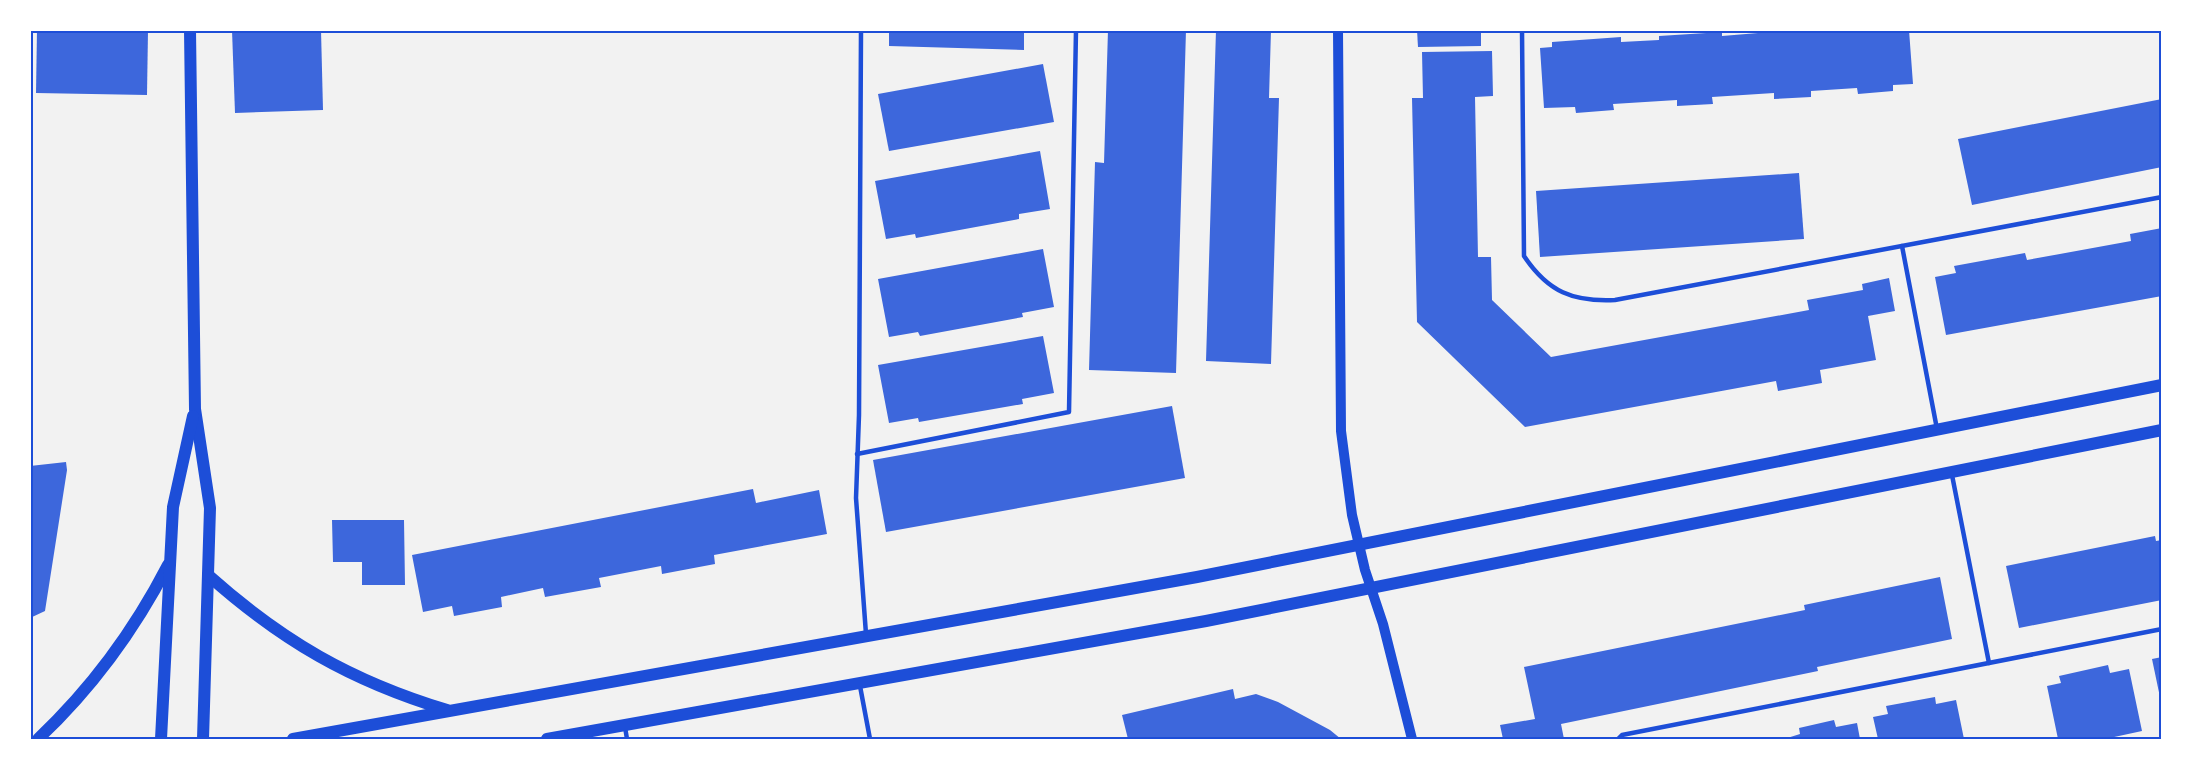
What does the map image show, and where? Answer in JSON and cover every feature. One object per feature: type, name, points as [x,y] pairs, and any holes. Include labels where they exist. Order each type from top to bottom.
[{"type":"main road","points":[[190,30],[195,409],[210,508],[203,739]]},
{"type":"main road","points":[[293,739],[1197,577],[2162,385]]},
{"type":"main road","points":[[161,739],[173,507],[195,409]]},
{"type":"main road","points":[[547,739],[1206,621],[2162,430]]},
{"type":"main road","points":[[38,739],[68,711],[98,677],[149,602],[170,561]]},
{"type":"main road","points":[[208,575],[269,626],[338,668],[374,685],[451,711]]},
{"type":"street","points":[[1338,30],[1341,432],[1352,514],[1412,739]]},
{"type":"lane","points":[[861,30],[856,498],[866,637]]},
{"type":"lane","points":[[857,454],[1069,412],[1076,30]]},
{"type":"lane","points":[[1522,30],[1524,256],[1534,270],[1560,291],[1577,298],[1596,301],[1615,300],[2162,197]]},
{"type":"lane","points":[[1902,246],[1937,429]]},
{"type":"lane","points":[[1951,472],[1989,663]]},
{"type":"lane","points":[[1618,739],[1622,735],[2162,629]]},
{"type":"lane","points":[[860,684],[870,739]]},
{"type":"lane","points":[[624,725],[627,739]]},
{"type":"building","points":[[37,30],[148,30],[147,95],[36,93]]},
{"type":"building","points":[[232,30],[321,30],[323,110],[235,113]]},
{"type":"building","points":[[889,30],[1024,30],[1024,50],[889,46]]},
{"type":"building","points":[[1108,30],[1186,30],[1176,373],[1089,370],[1095,162],[1104,163]]},
{"type":"building","points":[[1216,30],[1271,30],[1269,98],[1279,98],[1271,364],[1206,361]]},
{"type":"building","points":[[1417,30],[1481,30],[1481,46],[1418,47]]},
{"type":"building","points":[[1758,30],[1909,30],[1913,84],[1893,85],[1893,91],[1858,94],[1857,88],[1811,91],[1811,97],[1774,99],[1774,93],[1712,97],[1713,104],[1677,106],[1677,100],[1613,104],[1614,110],[1576,113],[1575,107],[1544,108],[1540,48],[1552,47],[1552,42],[1621,37],[1621,42],[1659,40],[1659,36],[1722,32],[1722,36],[1758,33]]},
{"type":"building","points":[[1492,51],[1493,96],[1475,97],[1478,257],[1491,257],[1492,300],[1551,357],[1809,310],[1807,300],[1863,290],[1862,284],[1889,278],[1895,311],[1868,316],[1876,360],[1820,370],[1822,383],[1778,391],[1776,381],[1525,427],[1417,322],[1412,98],[1423,98],[1422,52]]},
{"type":"building","points":[[1043,64],[1054,122],[889,151],[878,94]]},
{"type":"building","points":[[2162,99],[2162,167],[1972,205],[1958,139]]},
{"type":"building","points":[[1040,151],[1050,209],[1019,214],[1019,219],[916,238],[915,234],[886,239],[875,181]]},
{"type":"building","points":[[1799,173],[1804,239],[1540,257],[1536,191]]},
{"type":"building","points":[[2162,228],[2162,296],[1946,335],[1935,277],[1956,273],[1954,266],[2025,253],[2027,260],[2131,241],[2130,234]]},
{"type":"building","points":[[1043,249],[1054,307],[1022,313],[1023,317],[920,336],[918,332],[889,337],[878,279]]},
{"type":"building","points":[[1043,336],[1054,393],[1022,399],[1023,404],[919,422],[918,418],[889,423],[878,365]]},
{"type":"building","points":[[1172,406],[1185,478],[886,532],[873,460]]},
{"type":"building","points":[[66,462],[67,470],[45,611],[30,618],[30,466]]},
{"type":"building","points":[[753,489],[756,503],[819,490],[827,534],[714,555],[715,564],[662,574],[661,566],[599,578],[601,587],[545,597],[543,588],[501,597],[502,607],[454,616],[452,606],[423,612],[412,555]]},
{"type":"building","points":[[332,520],[404,520],[405,585],[362,585],[362,562],[333,562]]},
{"type":"building","points":[[2155,536],[2156,541],[2162,540],[2162,600],[2019,628],[2006,566]]},
{"type":"building","points":[[1940,577],[1952,639],[1817,667],[1818,671],[1561,724],[1564,739],[1503,739],[1500,725],[1535,719],[1524,667],[1805,610],[1804,605]]},
{"type":"building","points":[[2162,657],[2162,702],[2161,702],[2152,659]]},
{"type":"building","points":[[2108,665],[2110,673],[2129,669],[2142,731],[2105,739],[2058,739],[2047,686],[2061,683],[2059,676]]},
{"type":"building","points":[[1233,689],[1235,699],[1256,694],[1278,702],[1330,730],[1341,739],[1128,739],[1122,715]]},
{"type":"building","points":[[1935,697],[1936,704],[1956,700],[1964,739],[1878,739],[1873,717],[1888,714],[1886,706]]},
{"type":"building","points":[[1834,720],[1836,727],[1857,723],[1860,739],[1784,739],[1800,734],[1799,728]]}]
